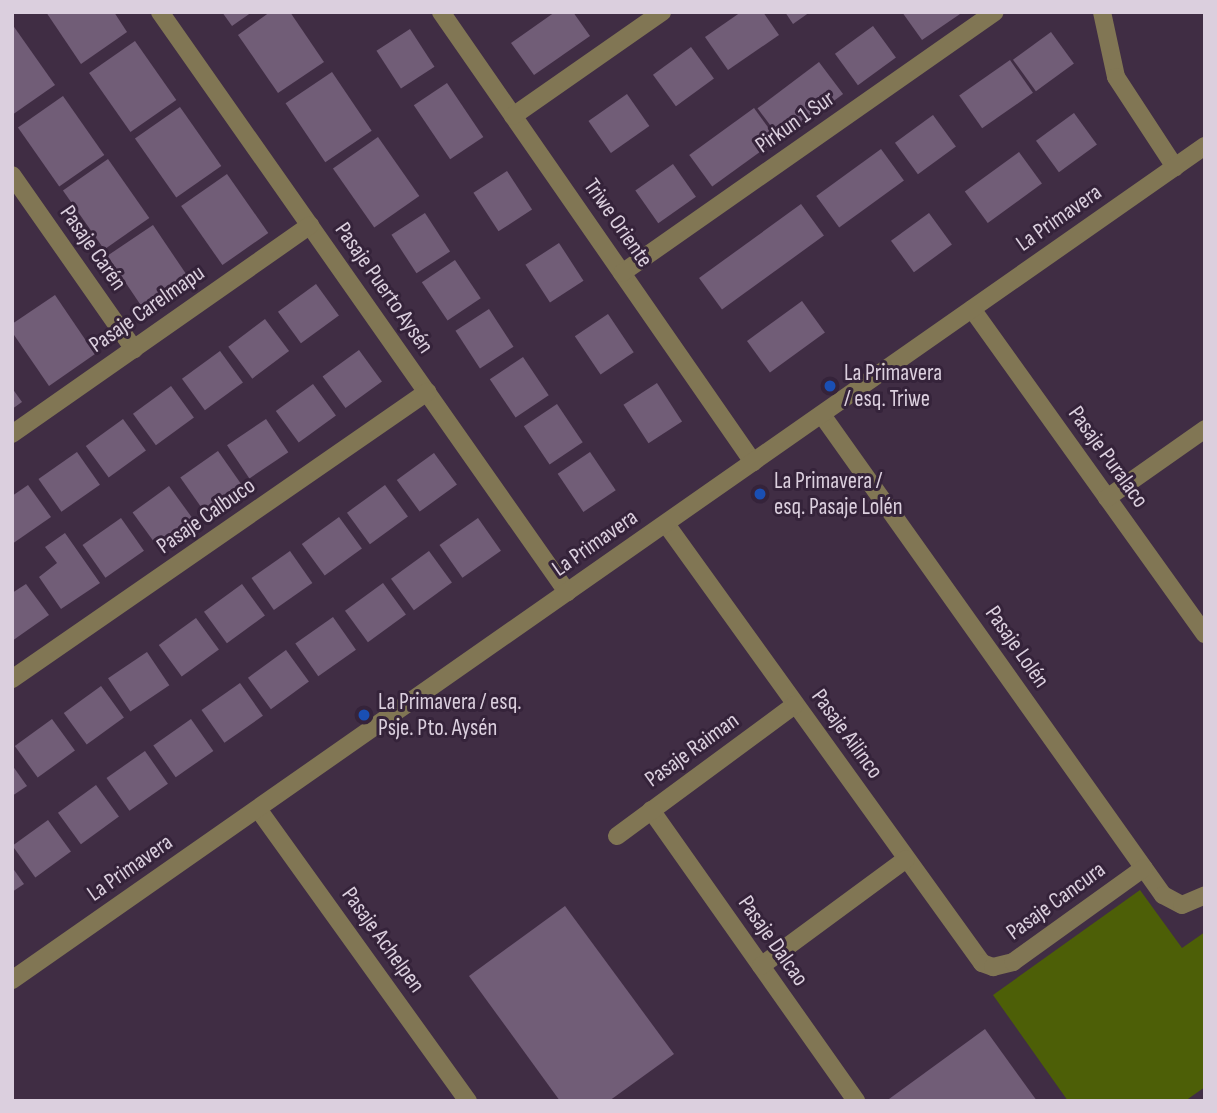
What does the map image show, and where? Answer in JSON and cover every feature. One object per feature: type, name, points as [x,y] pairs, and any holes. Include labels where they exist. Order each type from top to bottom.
[{"type":"street","name":"Pasaje Puerto Aysén","points":[[160,12],[567,592]]},
{"type":"street","name":"Triwe Oriente","points":[[441,12],[754,462]]},
{"type":"street","points":[[513,116],[662,12]]},
{"type":"street","name":"Pirkun 1 Sur","points":[[622,273],[995,12]]},
{"type":"street","points":[[1102,12],[1116,77],[1175,167]]},
{"type":"street","name":"La Primavera","points":[[12,980],[1205,146]]},
{"type":"street","name":"Pasaje Carén","points":[[12,175],[134,349]]},
{"type":"street","name":"Pasaje Carelmapu","points":[[12,434],[310,225]]},
{"type":"street","name":"Pasaje Puralaco","points":[[972,309],[1205,634]]},
{"type":"street","name":"Pasaje Calbuco","points":[[12,679],[427,393]]},
{"type":"street","name":"Pasaje Lolén","points":[[822,415],[1144,868],[1174,904],[1190,904],[1205,895]]},
{"type":"street","points":[[1107,498],[1205,429]]},
{"type":"street","name":"Pasaje Ailinco","points":[[666,524],[974,954],[993,967]]},
{"type":"street","name":"Pasaje Raiman","points":[[617,836],[796,705]]},
{"type":"street","name":"Pasaje Achelpen","points":[[258,809],[468,1101]]},
{"type":"street","name":"Pasaje Dalcao","points":[[652,810],[856,1101]]},
{"type":"street","points":[[761,966],[906,859]]},
{"type":"street","name":"Pasaje Cancura","points":[[993,967],[1013,962],[1144,868]]},
{"type":"green space","points":[[1140,890],[1182,948],[1205,932],[1205,1087],[1185,1101],[1068,1101],[993,995]]},
{"type":"building","points":[[46,12],[114,12],[127,32],[81,64]]},
{"type":"building","points":[[222,12],[252,12],[232,26]]},
{"type":"building","points":[[270,12],[290,12],[324,62],[278,93],[238,35]]},
{"type":"building","points":[[555,12],[573,12],[590,36],[534,75],[511,43]]},
{"type":"building","points":[[741,12],[763,12],[779,35],[728,70],[705,37]]},
{"type":"building","points":[[785,12],[810,12],[793,24]]},
{"type":"building","points":[[902,12],[959,12],[960,14],[922,40]]},
{"type":"building","points":[[12,24],[55,85],[12,115]]},
{"type":"building","points":[[873,26],[896,58],[858,85],[835,54]]},
{"type":"building","points":[[410,29],[435,67],[401,89],[376,51]]},
{"type":"building","points":[[1051,32],[1074,64],[1036,91],[1013,60]]},
{"type":"building","points":[[135,41],[176,100],[130,132],[89,73]]},
{"type":"building","points":[[691,47],[714,79],[676,106],[653,75]]},
{"type":"building","points":[[1010,60],[1033,93],[982,128],[959,96]]},
{"type":"building","points":[[819,62],[843,94],[782,140],[758,108]]},
{"type":"building","points":[[332,72],[372,131],[325,162],[286,103]]},
{"type":"building","points":[[447,83],[483,137],[450,159],[414,105]]},
{"type":"building","points":[[627,94],[649,126],[611,153],[588,121]]},
{"type":"building","points":[[63,96],[104,155],[59,187],[18,128]]},
{"type":"building","points":[[180,107],[221,166],[176,198],[135,139]]},
{"type":"building","points":[[754,108],[777,140],[712,187],[689,155]]},
{"type":"building","points":[[1074,113],[1097,145],[1059,172],[1036,141]]},
{"type":"building","points":[[933,115],[956,147],[918,174],[895,143]]},
{"type":"building","points":[[378,137],[419,196],[374,228],[333,169]]},
{"type":"building","points":[[881,149],[904,181],[839,228],[816,196]]},
{"type":"building","points":[[1019,152],[1042,184],[988,223],[965,191]]},
{"type":"building","points":[[108,159],[149,218],[104,250],[63,191]]},
{"type":"building","points":[[673,164],[696,197],[658,223],[635,190]]},
{"type":"building","points":[[507,171],[532,210],[499,231],[473,193]]},
{"type":"building","points":[[227,174],[268,233],[222,265],[181,206]]},
{"type":"building","points":[[801,204],[824,236],[722,310],[699,278]]},
{"type":"building","points":[[425,213],[450,252],[417,273],[391,235]]},
{"type":"building","points":[[929,213],[952,245],[914,272],[891,241]]},
{"type":"building","points":[[153,225],[193,284],[147,315],[107,256]]},
{"type":"building","points":[[559,243],[584,281],[550,303],[525,265]]},
{"type":"building","points":[[455,260],[481,298],[448,321],[422,282]]},
{"type":"building","points":[[316,284],[339,316],[301,343],[278,312]]},
{"type":"building","points":[[55,295],[95,354],[49,386],[12,332],[12,324]]},
{"type":"building","points":[[802,301],[825,333],[770,373],[747,341]]},
{"type":"building","points":[[489,309],[514,347],[480,369],[455,331]]},
{"type":"building","points":[[608,314],[634,352],[601,375],[575,336]]},
{"type":"building","points":[[265,319],[289,351],[252,379],[228,347]]},
{"type":"building","points":[[359,350],[382,382],[346,408],[323,376]]},
{"type":"building","points":[[220,351],[243,383],[205,410],[182,379]]},
{"type":"building","points":[[523,357],[549,395],[516,418],[490,379]]},
{"type":"building","points":[[657,383],[682,422],[649,443],[623,405]]},
{"type":"building","points":[[313,384],[336,416],[299,443],[276,411]]},
{"type":"building","points":[[171,386],[194,418],[156,445],[133,414]]},
{"type":"building","points":[[12,388],[22,402],[12,409]]},
{"type":"building","points":[[557,404],[583,442],[550,465],[524,426]]},
{"type":"building","points":[[123,419],[146,451],[109,478],[86,446]]},
{"type":"building","points":[[266,419],[288,452],[249,478],[227,445]]},
{"type":"building","points":[[218,451],[241,484],[203,510],[180,477]]},
{"type":"building","points":[[77,452],[100,485],[61,512],[38,479]]},
{"type":"building","points":[[590,452],[616,490],[583,512],[558,474]]},
{"type":"building","points":[[434,453],[457,485],[420,512],[397,480]]},
{"type":"building","points":[[28,485],[51,517],[12,544],[12,496]]},
{"type":"building","points":[[385,485],[408,517],[370,544],[347,513]]},
{"type":"building","points":[[169,486],[192,518],[156,544],[133,512]]},
{"type":"building","points":[[339,517],[362,549],[325,576],[302,544]]},
{"type":"building","points":[[121,518],[144,551],[105,578],[82,545]]},
{"type":"building","points":[[478,518],[501,551],[462,578],[439,545]]},
{"type":"building","points":[[65,533],[100,583],[61,609],[39,577],[57,563],[45,547]]},
{"type":"building","points":[[290,551],[312,583],[274,610],[251,578]]},
{"type":"building","points":[[429,551],[452,583],[414,610],[391,579]]},
{"type":"building","points":[[383,583],[406,615],[368,642],[345,611]]},
{"type":"building","points":[[26,584],[49,615],[12,641],[12,593]]},
{"type":"building","points":[[242,584],[265,616],[227,643],[204,612]]},
{"type":"building","points":[[333,617],[356,650],[318,676],[295,643]]},
{"type":"building","points":[[196,618],[219,650],[182,677],[159,645]]},
{"type":"building","points":[[286,650],[309,682],[271,709],[248,678]]},
{"type":"building","points":[[147,652],[169,685],[130,711],[108,678]]},
{"type":"building","points":[[240,683],[263,716],[224,743],[201,710]]},
{"type":"building","points":[[101,686],[124,718],[87,745],[64,713]]},
{"type":"building","points":[[52,719],[75,751],[38,778],[15,746]]},
{"type":"building","points":[[191,719],[213,751],[176,777],[153,745]]},
{"type":"building","points":[[145,751],[168,784],[129,811],[106,778]]},
{"type":"building","points":[[12,765],[27,786],[12,796]]},
{"type":"building","points":[[96,785],[119,817],[81,844],[58,813]]},
{"type":"building","points":[[48,820],[71,852],[35,877],[12,846]]},
{"type":"building","points":[[12,867],[24,884],[12,892]]},
{"type":"building","points":[[565,906],[674,1054],[609,1101],[560,1101],[469,976]]},
{"type":"building","points":[[985,1029],[1037,1101],[890,1101],[889,1099]]},
{"type":"place","name":"La Primavera / esq. Triwe","points":[[830,386]]},
{"type":"place","name":"La Primavera / esq. Pasaje Lolén","points":[[760,494]]},
{"type":"place","name":"La Primavera / esq. Psje. Pto. Aysén","points":[[364,715]]}]
